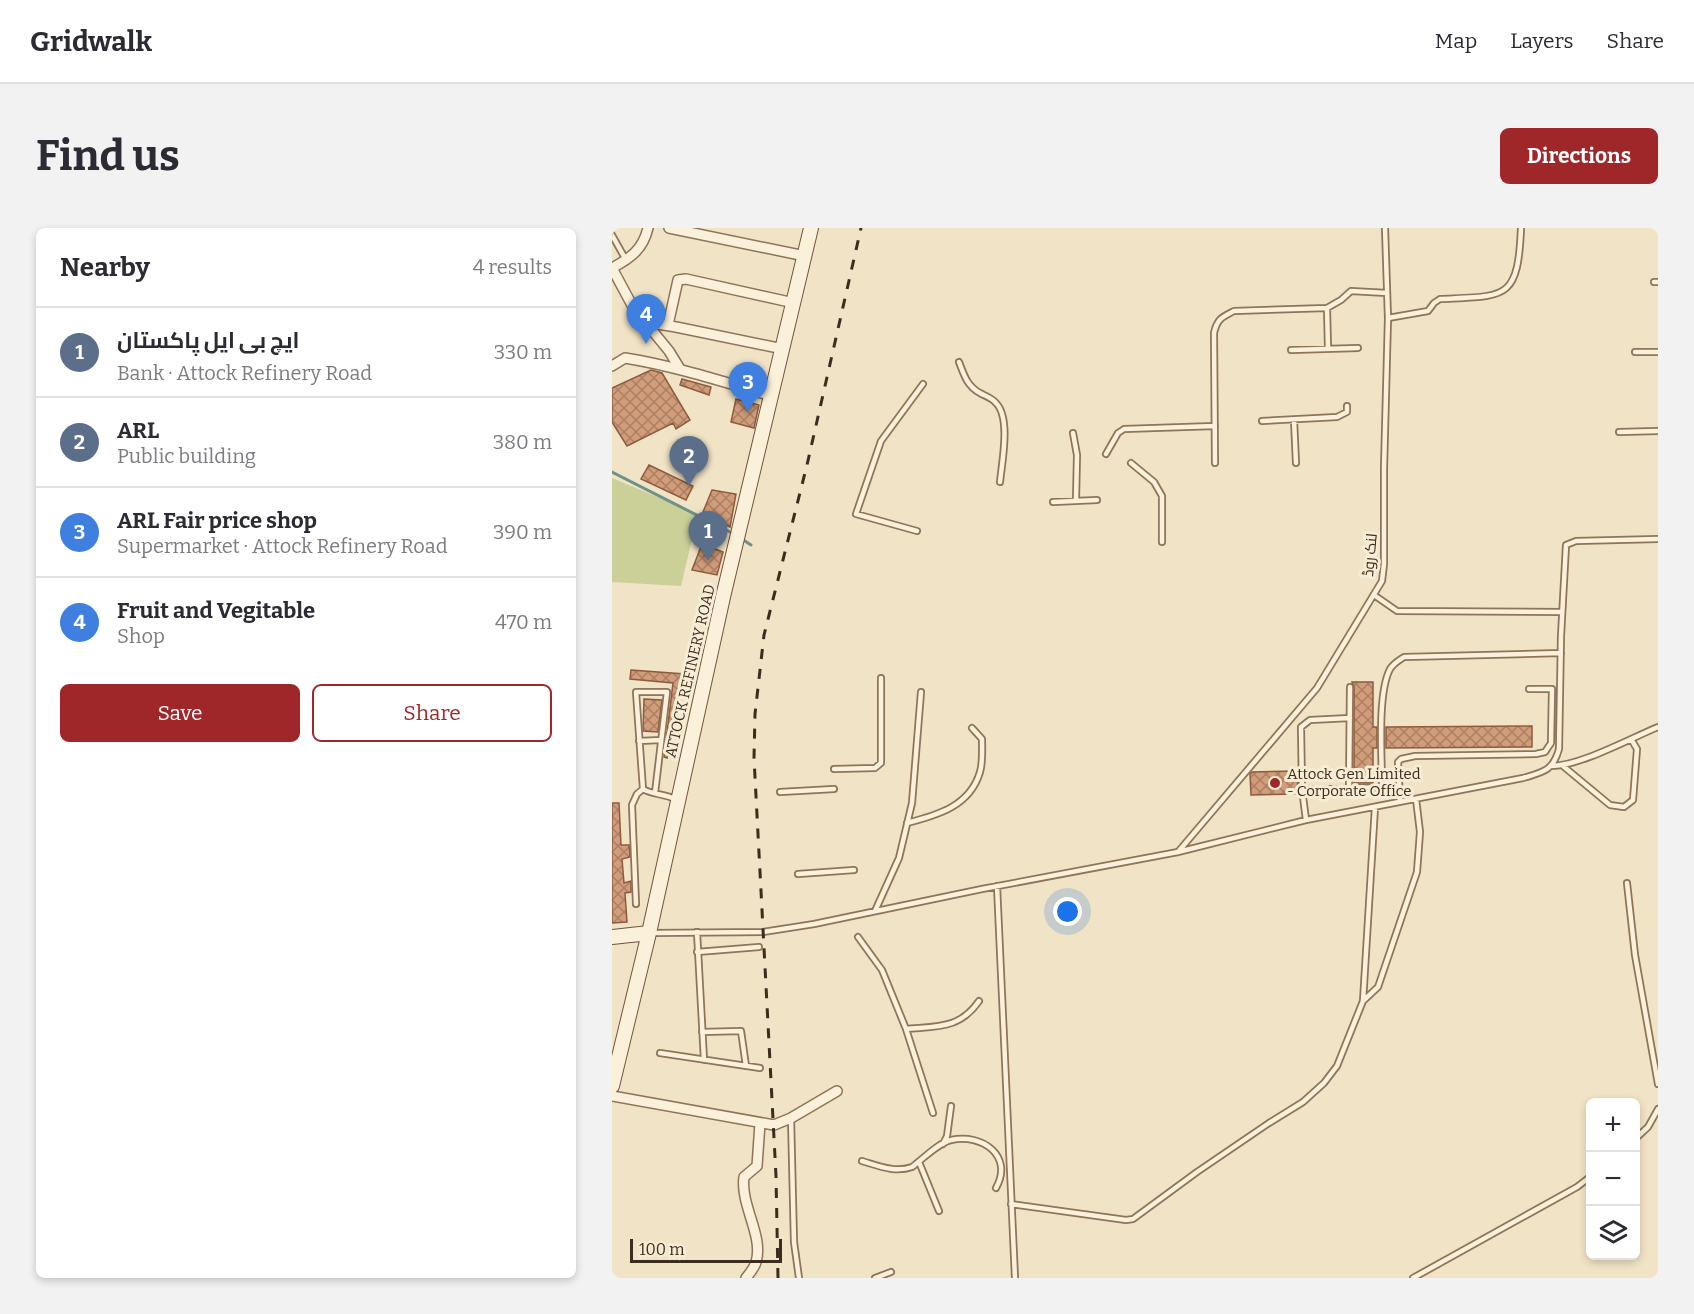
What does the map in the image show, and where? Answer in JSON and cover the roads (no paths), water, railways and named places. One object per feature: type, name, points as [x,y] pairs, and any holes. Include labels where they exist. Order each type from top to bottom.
[{"type":"street","points":[[648,228],[645,242],[626,260],[612,268],[633,307],[680,369]]},
{"type":"street","points":[[669,228],[805,256]]},
{"type":"street","name":"ATTOCK REFINERY ROAD","points":[[612,1086],[811,228]]},
{"type":"street","points":[[668,325],[678,280],[687,279],[794,303]]},
{"type":"street","points":[[646,322],[783,350]]},
{"type":"street","points":[[612,366],[625,358],[680,369],[772,396]]},
{"type":"street","points":[[612,937],[649,933]]},
{"type":"street","points":[[612,1096],[774,1125],[792,1118],[837,1091]]},
{"type":"street","points":[[746,1278],[756,1262],[757,1255],[754,1231],[743,1196],[743,1183],[744,1177],[757,1166],[760,1123]]},
{"type":"lane","name":"لنک روڈ","points":[[1178,852],[1317,688],[1382,581],[1388,318],[1386,228]]},
{"type":"lane","points":[[1388,318],[1428,311],[1440,299],[1494,296],[1509,287],[1518,268],[1521,228]]},
{"type":"lane","points":[[612,235],[626,260]]},
{"type":"lane","points":[[1215,463],[1214,333],[1220,317],[1234,311],[1327,308],[1352,291],[1387,293]]},
{"type":"lane","points":[[1327,308],[1328,348]]},
{"type":"lane","points":[[1291,350],[1358,348]]},
{"type":"lane","points":[[1635,352],[1658,352]]},
{"type":"lane","points":[[959,362],[967,383],[977,392],[997,403],[1002,414],[1005,427],[1000,482]]},
{"type":"lane","points":[[917,531],[856,514],[881,441],[923,384]]},
{"type":"lane","points":[[1262,421],[1337,417],[1347,412],[1347,406]]},
{"type":"lane","points":[[1294,420],[1296,463]]},
{"type":"lane","points":[[1106,454],[1118,434],[1124,429],[1215,426]]},
{"type":"lane","points":[[1618,432],[1658,431]]},
{"type":"lane","points":[[1072,433],[1077,455],[1076,500]]},
{"type":"lane","points":[[1131,463],[1154,482],[1162,496],[1162,542]]},
{"type":"lane","points":[[1053,502],[1097,500]]},
{"type":"lane","points":[[649,933],[763,932],[1178,852],[1306,820],[1543,772],[1555,762],[1558,749],[1566,546],[1576,541],[1658,539]]},
{"type":"lane","points":[[1374,595],[1397,611],[1562,612]]},
{"type":"lane","points":[[1382,787],[1383,698],[1388,674],[1395,662],[1404,657],[1561,653]]},
{"type":"lane","points":[[834,769],[875,768],[881,763],[881,678]]},
{"type":"lane","points":[[1349,788],[1350,687]]},
{"type":"lane","points":[[1400,802],[1398,762],[1401,759],[1415,756],[1545,752],[1549,748],[1552,736],[1552,688],[1529,688]]},
{"type":"lane","points":[[643,789],[636,692],[667,692],[655,793]]},
{"type":"lane","points":[[875,911],[899,858],[912,803],[921,692]]},
{"type":"lane","points":[[1306,820],[1302,789],[1301,731],[1303,725],[1310,720],[1350,718]]},
{"type":"lane","points":[[1551,766],[1563,766],[1658,727]]},
{"type":"lane","points":[[907,823],[945,813],[961,803],[975,784],[981,770],[982,739],[972,728]]},
{"type":"lane","points":[[1563,766],[1610,805],[1624,807],[1633,800],[1637,749],[1631,739]]},
{"type":"lane","points":[[639,741],[661,740]]},
{"type":"lane","points":[[1302,789],[1399,787]]},
{"type":"lane","points":[[643,789],[648,792],[663,793],[678,800]]},
{"type":"lane","points":[[636,904],[632,805],[637,794],[643,789]]},
{"type":"lane","points":[[780,792],[834,789]]},
{"type":"lane","points":[[1362,1001],[1378,987],[1417,872],[1420,832],[1416,799]]},
{"type":"lane","points":[[1011,1204],[1126,1220],[1133,1219],[1206,1166],[1303,1102],[1324,1083],[1337,1066],[1362,1001],[1375,807]]},
{"type":"lane","points":[[798,874],[854,870]]},
{"type":"lane","points":[[1627,883],[1635,955],[1658,1084]]},
{"type":"lane","points":[[997,886],[1015,1278]]},
{"type":"lane","points":[[697,932],[704,1060]]},
{"type":"lane","points":[[858,937],[882,970],[906,1029],[933,1113]]},
{"type":"lane","points":[[697,952],[759,947]]},
{"type":"lane","points":[[906,1029],[953,1023],[971,1014],[979,1001]]},
{"type":"lane","points":[[702,1032],[741,1031],[746,1066]]},
{"type":"lane","points":[[660,1053],[760,1068]]},
{"type":"lane","points":[[944,1144],[951,1106]]},
{"type":"lane","points":[[1640,1134],[1648,1127],[1658,1109]]},
{"type":"lane","points":[[792,1118],[794,1242],[800,1278]]},
{"type":"lane","points":[[862,1161],[892,1170],[900,1170],[912,1167],[950,1140],[969,1140],[994,1150],[1002,1167],[1001,1180],[996,1188]]},
{"type":"lane","points":[[919,1162],[939,1211]]},
{"type":"lane","points":[[1413,1278],[1586,1180]]},
{"type":"lane","points":[[875,1278],[891,1272]]},
{"type":"waterway","points":[[612,472],[734,534]]},
{"type":"waterway","points":[[742,539],[751,545]]},
{"type":"railway","points":[[778,1278],[776,1176],[754,758],[755,714],[764,635],[807,465],[861,228]]},
{"type":"place","name":"Fruit and Vegitable","points":[[646,344]]},
{"type":"place","name":"ARL Fair price shop","points":[[748,412]]},
{"type":"place","name":"ARL","points":[[689,486]]},
{"type":"place","name":"ایچ بی ایل پاکستان","points":[[708,561]]},
{"type":"place","name":"Attock Gen Limited - Corporate Office","points":[[1275,783]]}]
